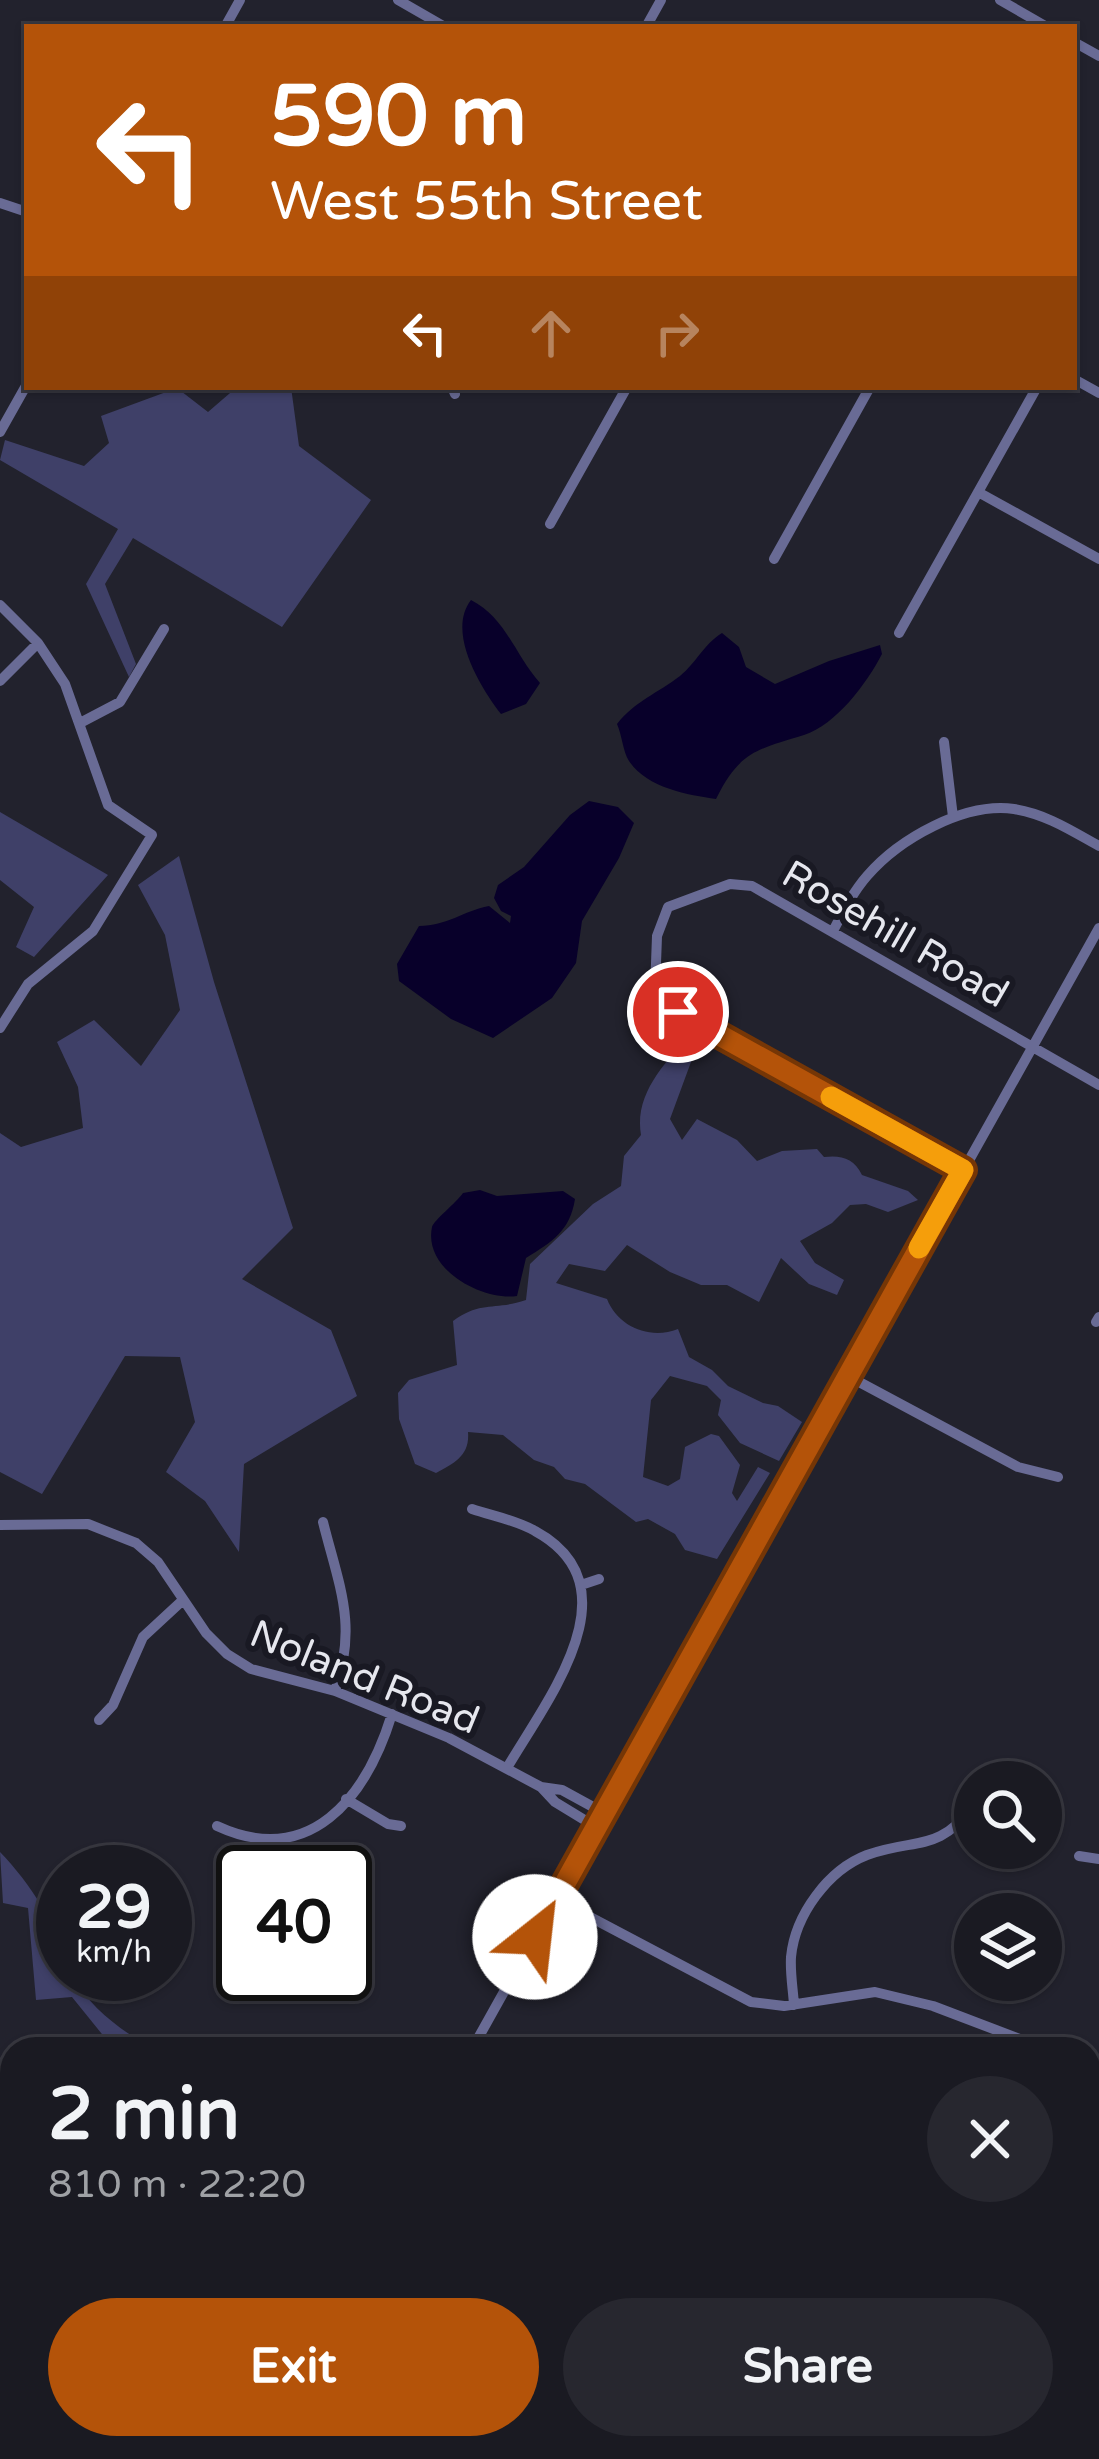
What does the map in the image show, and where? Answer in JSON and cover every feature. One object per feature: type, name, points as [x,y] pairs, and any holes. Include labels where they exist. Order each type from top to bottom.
[{"type":"street","points":[[398,0],[440,24]]},
{"type":"street","points":[[1000,0],[1042,24]]},
{"type":"street","points":[[0,432],[24,389]]},
{"type":"street","points":[[550,524],[625,390]]},
{"type":"street","points":[[774,559],[868,390]]},
{"type":"street","points":[[898,633],[1034,390]]},
{"type":"street","points":[[0,404],[12,410]]},
{"type":"street","points":[[978,491],[1099,559]]},
{"type":"street","points":[[0,605],[38,643],[65,684],[102,796],[117,814],[152,835],[93,931],[28,984],[0,1028]]},
{"type":"street","points":[[80,723],[120,702],[164,629]]},
{"type":"street","points":[[0,681],[38,643]]},
{"type":"street","points":[[944,742],[953,817]]},
{"type":"street","points":[[833,931],[855,892],[879,864],[953,817],[983,809],[1015,809],[1056,822],[1099,846]]},
{"type":"street","name":"Rosehill Road","points":[[655,992],[662,916],[677,901],[730,884],[752,886],[1099,1085]]},
{"type":"street","points":[[479,2037],[1099,928]]},
{"type":"street","points":[[678,1012],[963,1170]]},
{"type":"street","points":[[848,1376],[1018,1467],[1058,1477]]},
{"type":"street","points":[[472,1509],[537,1532],[566,1558],[581,1586],[577,1644],[508,1768]]},
{"type":"street","points":[[323,1522],[347,1616],[348,1643],[335,1691]]},
{"type":"street","name":"Noland Road","points":[[0,1525],[88,1524],[136,1543],[158,1562],[206,1633],[250,1669],[335,1691],[392,1714],[508,1768],[596,1827]]},
{"type":"street","points":[[581,1586],[599,1580]]},
{"type":"street","points":[[99,1720],[113,1705],[143,1637],[183,1600]]},
{"type":"street","points":[[217,1826],[266,1842],[314,1830],[346,1799],[371,1764],[392,1714]]},
{"type":"street","name":"Noland Road","points":[[541,1787],[562,1790],[604,1813]]},
{"type":"street","points":[[346,1799],[401,1826]]},
{"type":"street","points":[[794,2005],[791,1952],[816,1897],[837,1872],[867,1855],[937,1841],[954,1828]]},
{"type":"street","points":[[1078,1856],[1099,1859]]},
{"type":"street","points":[[556,1899],[751,2002],[794,2005],[874,1992],[933,2006],[1014,2037]]},
{"type":"shaded area","points":[[172,390],[180,390],[208,412],[234,390],[291,390],[299,446],[371,500],[282,627],[133,538],[105,584],[136,664],[129,677],[86,584],[118,529],[0,460],[5,440],[84,466],[109,443],[101,416]]},
{"type":"shaded area","points":[[471,600],[502,627],[540,683],[526,704],[501,714],[476,675],[464,643],[464,613]]},
{"type":"shaded area","points":[[722,633],[739,647],[746,667],[775,684],[880,645],[882,654],[839,713],[816,730],[751,755],[733,771],[716,799],[646,778],[627,757],[617,724],[680,676]]},
{"type":"shaded area","points":[[589,801],[618,807],[634,823],[582,921],[576,963],[552,998],[493,1038],[451,1019],[399,981],[397,964],[419,926],[489,906],[510,923],[511,916],[501,911],[494,898],[498,885],[524,867],[570,815]]},
{"type":"shaded area","points":[[0,812],[108,875],[34,957],[16,947],[34,907],[0,880]]},
{"type":"shaded area","points":[[179,856],[293,1228],[242,1279],[331,1330],[357,1396],[244,1464],[239,1552],[205,1501],[166,1472],[195,1422],[180,1357],[125,1356],[42,1494],[0,1472],[0,1133],[21,1147],[83,1128],[78,1087],[57,1042],[94,1020],[141,1066],[180,1010],[165,935],[138,885]]},
{"type":"shaded area","points":[[692,1034],[698,1043],[670,1119],[682,1140],[697,1119],[737,1140],[757,1161],[782,1151],[817,1149],[824,1157],[846,1159],[862,1175],[908,1191],[918,1200],[888,1212],[866,1204],[850,1205],[832,1223],[800,1241],[815,1263],[844,1280],[837,1295],[809,1284],[781,1258],[759,1302],[727,1285],[701,1285],[670,1272],[627,1245],[605,1271],[569,1264],[556,1283],[607,1299],[619,1317],[636,1329],[657,1333],[678,1329],[689,1357],[728,1386],[778,1406],[802,1422],[779,1461],[740,1443],[718,1415],[721,1400],[707,1386],[670,1376],[651,1400],[643,1477],[668,1486],[680,1479],[685,1447],[711,1434],[719,1436],[740,1465],[732,1493],[737,1501],[758,1467],[770,1473],[717,1559],[685,1550],[675,1534],[648,1519],[636,1522],[585,1484],[565,1479],[554,1467],[534,1460],[503,1435],[468,1432],[464,1452],[436,1473],[415,1464],[399,1419],[398,1393],[409,1380],[457,1365],[453,1321],[480,1308],[526,1300],[530,1264],[593,1204],[621,1186],[624,1156],[641,1135],[647,1092]]},
{"type":"shaded area","points":[[480,1190],[497,1196],[563,1191],[575,1199],[558,1235],[526,1258],[517,1296],[488,1293],[458,1280],[437,1257],[432,1243],[437,1220],[463,1193]]},
{"type":"shaded area","points":[[0,1852],[36,1899],[36,2000],[28,1908],[3,1903]]},
{"type":"shaded area","points":[[75,2001],[91,2001],[134,2037],[104,2037]]},
{"type":"slow traffic","points":[[831,1097],[963,1170],[919,1248]]},
{"type":"route","points":[[535,1937],[963,1170],[678,1012]]}]
